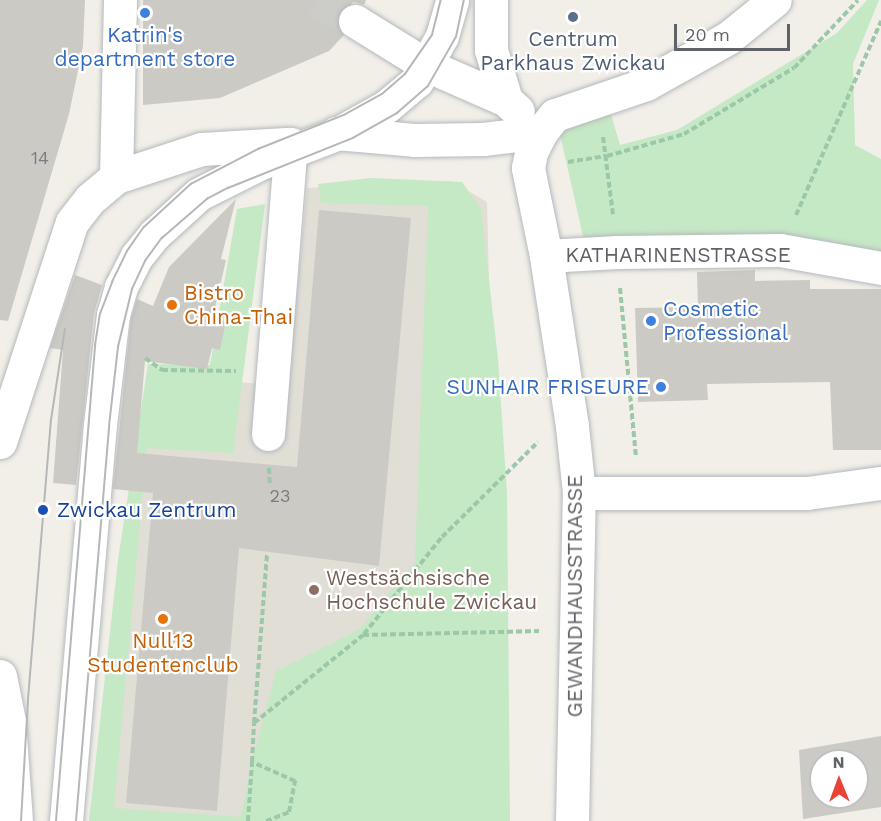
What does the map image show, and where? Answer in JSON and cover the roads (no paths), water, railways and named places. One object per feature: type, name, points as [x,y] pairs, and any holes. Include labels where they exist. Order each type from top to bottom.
[{"type":"street","points":[[116,177],[120,0]]},
{"type":"street","points":[[66,821],[99,425],[113,315],[121,287],[137,256],[155,234],[199,194],[222,180],[291,148],[339,133],[387,106],[421,73],[442,36],[452,0]]},
{"type":"street","points":[[491,0],[491,50],[506,100]]},
{"type":"street","points":[[339,133],[414,140],[483,139],[542,132],[555,116],[646,84],[728,38],[775,0]]},
{"type":"street","points":[[355,21],[421,73],[506,100],[542,132]]},
{"type":"street","name":"GEWANDHAUSSTRASSE","points":[[542,132],[531,152],[528,168],[546,256],[572,426],[579,493],[572,821]]},
{"type":"street","points":[[0,442],[72,222],[90,199],[116,177],[201,149],[291,148]]},
{"type":"street","points":[[268,434],[291,148]]},
{"type":"street","name":"KATHARINENSTRASSE","points":[[546,256],[617,252],[780,250],[881,268]]},
{"type":"street","points":[[579,493],[807,493],[881,483]]},
{"type":"street","points":[[0,676],[9,721],[16,821]]},
{"type":"tunnel","points":[[316,0],[355,21]]},
{"type":"tram line","points":[[56,821],[95,345],[100,314],[112,282],[127,251],[144,227],[191,184],[258,149],[344,115],[382,94],[405,74],[432,35],[441,0]]},
{"type":"tram line","points":[[76,821],[109,426],[118,347],[132,289],[145,261],[162,238],[207,199],[228,188],[353,138],[397,113],[428,86],[456,37],[464,0]]},
{"type":"tram line","points":[[21,821],[28,699],[51,420],[65,329]]},
{"type":"place","name":"Katrin's department store","points":[[145,13]]},
{"type":"place","name":"Centrum Parkhaus Zwickau","points":[[573,17]]},
{"type":"place","name":"Bistro China-Thai","points":[[172,305]]},
{"type":"place","name":"Cosmetic Professional","points":[[651,321]]},
{"type":"place","name":"SUNHAIR FRISEURE","points":[[661,387]]},
{"type":"place","name":"Zwickau Zentrum","points":[[43,510]]},
{"type":"place","name":"Westsächsische Hochschule Zwickau","points":[[314,590]]},
{"type":"place","name":"Null13 Studentenclub","points":[[163,619]]}]
